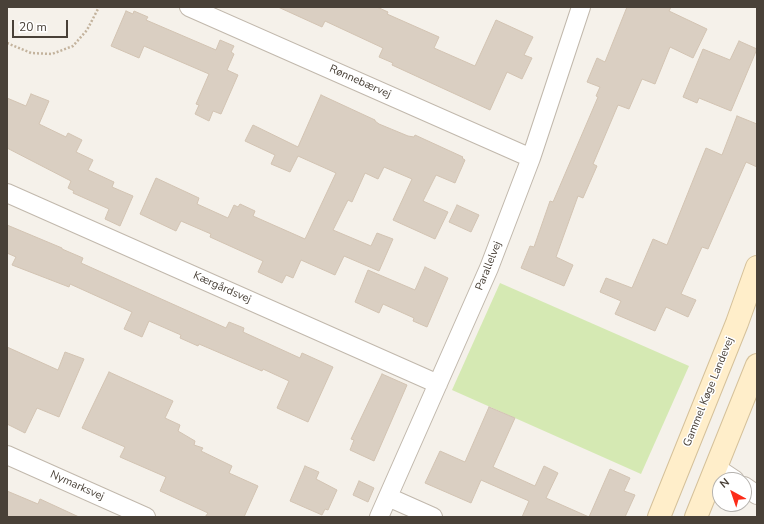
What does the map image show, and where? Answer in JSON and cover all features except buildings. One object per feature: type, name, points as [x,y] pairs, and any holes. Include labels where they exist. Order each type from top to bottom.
[{"type":"main road","name":"Gammel Køge Landevej","points":[[658,517],[737,323],[757,267]]},
{"type":"main road","points":[[696,517],[717,468],[757,365]]},
{"type":"street","name":"Rønnebærvej","points":[[189,7],[531,158]]},
{"type":"street","name":"Parallelvej","points":[[378,517],[489,268],[531,158],[581,7]]},
{"type":"street","name":"Kærgårdsvej","points":[[7,193],[438,384]]},
{"type":"street","name":"Nymarksvej","points":[[7,455],[146,517]]},
{"type":"street","points":[[717,468],[723,472]]},
{"type":"street","points":[[388,497],[433,517]]},
{"type":"path","points":[[7,43],[31,53],[52,54],[73,46],[87,30],[99,7]]},
{"type":"green space","points":[[500,283],[689,366],[641,474],[452,390]]}]
